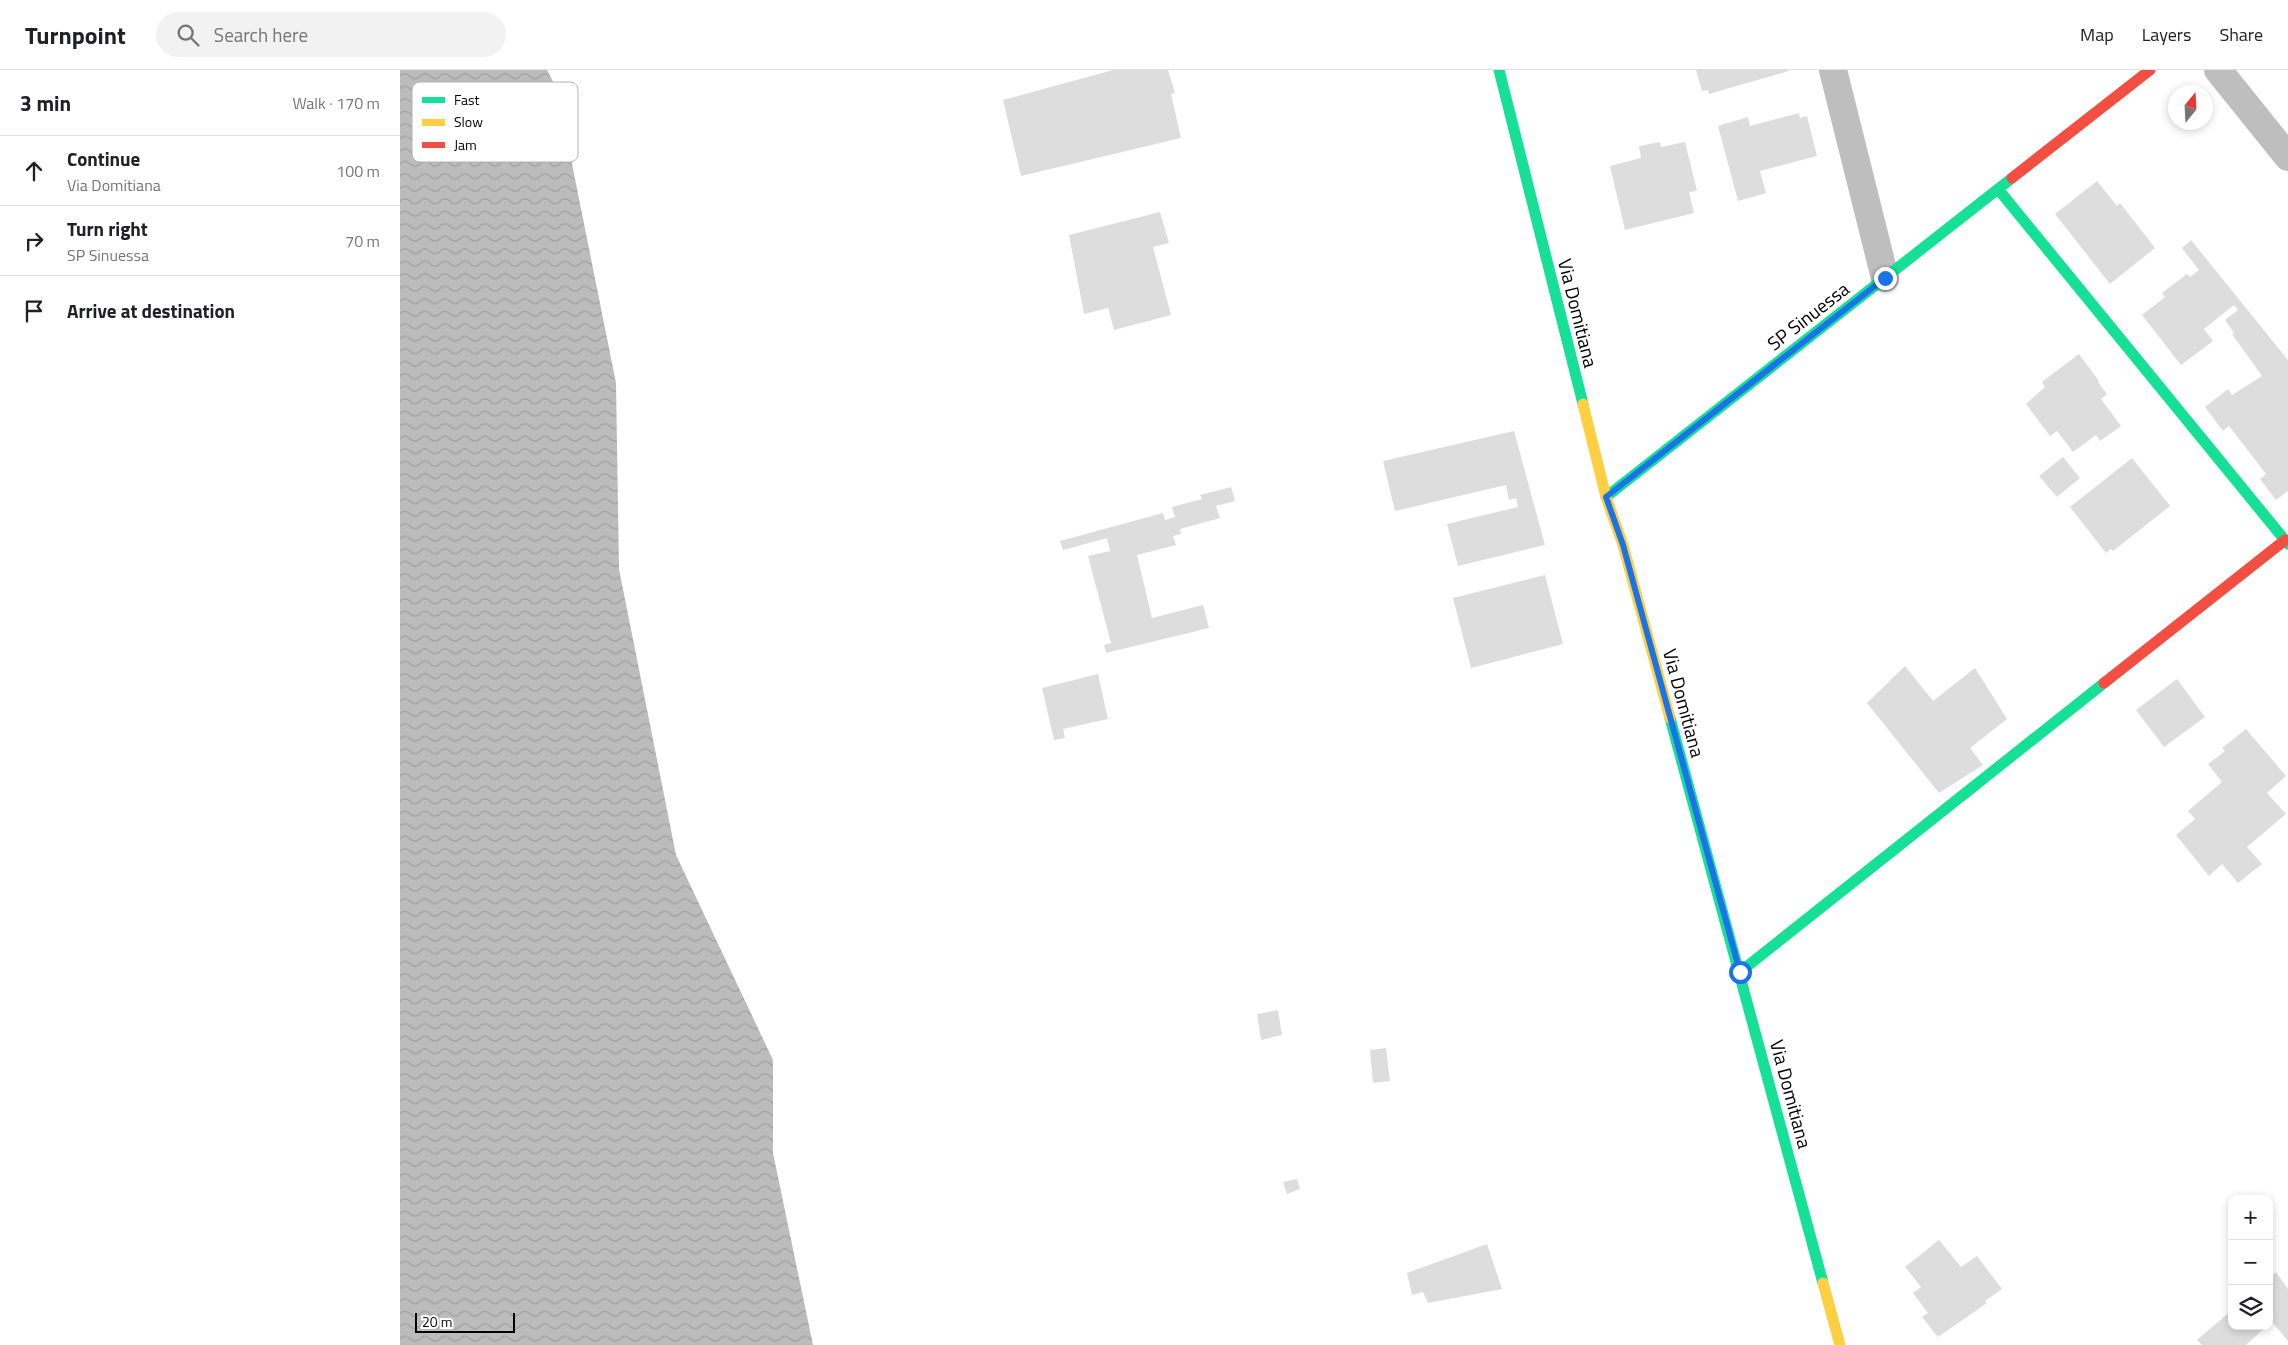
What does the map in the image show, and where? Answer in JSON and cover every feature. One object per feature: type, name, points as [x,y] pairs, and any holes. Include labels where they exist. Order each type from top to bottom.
[{"type":"street","name":"Via Domitiana","points":[[1499,70],[1606,497],[1623,545],[1840,1345]]},
{"type":"street","points":[[1833,70],[1885,278]]},
{"type":"street","points":[[2218,70],[2288,157]]},
{"type":"street","name":"SP Sinuessa","points":[[1606,497],[1998,189],[2143,72]]},
{"type":"street","points":[[1740,972],[2286,542],[1998,189]]},
{"type":"water","points":[[400,70],[547,70],[553,82],[412,82],[412,162],[572,162],[616,383],[619,569],[676,855],[773,1060],[773,1153],[813,1345],[400,1345]]},
{"type":"building","points":[[1113,70],[1168,70],[1175,93],[1171,94],[1181,138],[1021,176],[1003,100]]},
{"type":"building","points":[[1696,70],[1789,71],[1709,94],[1708,90],[1702,91]]},
{"type":"building","points":[[1799,113],[1800,118],[1807,116],[1817,156],[1760,171],[1766,193],[1738,201],[1718,126],[1748,117],[1750,126]]},
{"type":"building","points":[[1660,142],[1661,147],[1685,142],[1697,191],[1689,192],[1694,213],[1625,230],[1610,166],[1641,158],[1639,146]]},
{"type":"building","points":[[2097,181],[2117,206],[2120,203],[2155,248],[2110,284],[2055,214]]},
{"type":"building","points":[[1160,212],[1169,243],[1153,247],[1171,315],[1114,330],[1108,308],[1084,314],[1069,235]]},
{"type":"building","points":[[2191,240],[2288,360],[2288,491],[2276,500],[2260,479],[2266,474],[2229,426],[2223,431],[2205,407],[2228,389],[2232,395],[2262,376],[2232,334],[2234,333],[2225,320],[2238,310],[2234,305],[2204,329],[2213,341],[2181,365],[2142,315],[2165,297],[2162,293],[2187,274],[2190,277],[2199,270],[2182,248]]},
{"type":"building","points":[[2079,354],[2107,394],[2101,399],[2121,426],[2100,441],[2096,435],[2073,452],[2057,431],[2050,436],[2026,404],[2045,387],[2042,382]]},
{"type":"building","points":[[1514,431],[1545,545],[1458,566],[1447,524],[1518,507],[1516,498],[1509,500],[1506,485],[1395,511],[1383,461]]},
{"type":"building","points":[[2063,457],[2080,478],[2057,497],[2039,476]]},
{"type":"building","points":[[2132,458],[2170,506],[2113,551],[2111,549],[2106,553],[2070,507]]},
{"type":"building","points":[[1231,487],[1235,501],[1216,506],[1220,518],[1180,529],[1181,534],[1173,536],[1176,545],[1137,555],[1152,618],[1203,605],[1209,628],[1106,653],[1104,645],[1111,643],[1088,556],[1110,551],[1107,538],[1063,550],[1060,541],[1163,513],[1165,520],[1175,517],[1172,507],[1202,499],[1200,495]]},
{"type":"building","points":[[1545,575],[1563,644],[1471,668],[1453,598]]},
{"type":"building","points":[[1905,666],[1933,701],[1975,668],[2007,719],[1970,748],[1983,765],[1939,793],[1867,703]]},
{"type":"building","points":[[1098,674],[1108,719],[1063,729],[1065,738],[1054,740],[1042,688]]},
{"type":"building","points":[[2177,679],[2205,717],[2164,747],[2136,710]]},
{"type":"building","points":[[2246,729],[2286,776],[2267,793],[2286,814],[2247,847],[2262,864],[2238,883],[2222,864],[2209,876],[2176,835],[2195,819],[2188,811],[2222,782],[2208,764],[2225,751],[2222,748]]},
{"type":"building","points":[[1278,1010],[1282,1035],[1261,1040],[1257,1014]]},
{"type":"building","points":[[1386,1048],[1390,1081],[1373,1083],[1370,1050]]},
{"type":"building","points":[[1297,1179],[1300,1189],[1287,1194],[1283,1182]]},
{"type":"building","points":[[1939,1240],[1961,1267],[1977,1256],[2002,1289],[1985,1301],[1987,1303],[1938,1337],[1922,1317],[1928,1313],[1913,1293],[1921,1287],[1905,1267]]},
{"type":"building","points":[[1487,1244],[1502,1289],[1428,1303],[1423,1292],[1412,1295],[1407,1273]]},
{"type":"building","points":[[2276,1272],[2288,1289],[2288,1341],[2273,1323],[2273,1275]]},
{"type":"building","points":[[2228,1313],[2228,1330],[2263,1330],[2246,1345],[2202,1345],[2197,1340]]},
{"type":"traffic: fast","points":[[1499,70],[1583,404]]},
{"type":"traffic: fast","points":[[1606,497],[2012,178]]},
{"type":"traffic: fast","points":[[1998,189],[2288,544]]},
{"type":"traffic: fast","points":[[1740,972],[2104,683]]},
{"type":"traffic: fast","points":[[1670,718],[1823,1283]]},
{"type":"traffic: slow","points":[[1583,404],[1606,497],[1623,545],[1670,718]]},
{"type":"traffic: slow","points":[[1823,1283],[1840,1345]]},
{"type":"traffic: jam","points":[[2012,178],[2150,70]]},
{"type":"traffic: jam","points":[[2104,683],[2285,540]]},
{"type":"route","points":[[1740,972],[1623,545],[1606,497],[1885,278]]}]
